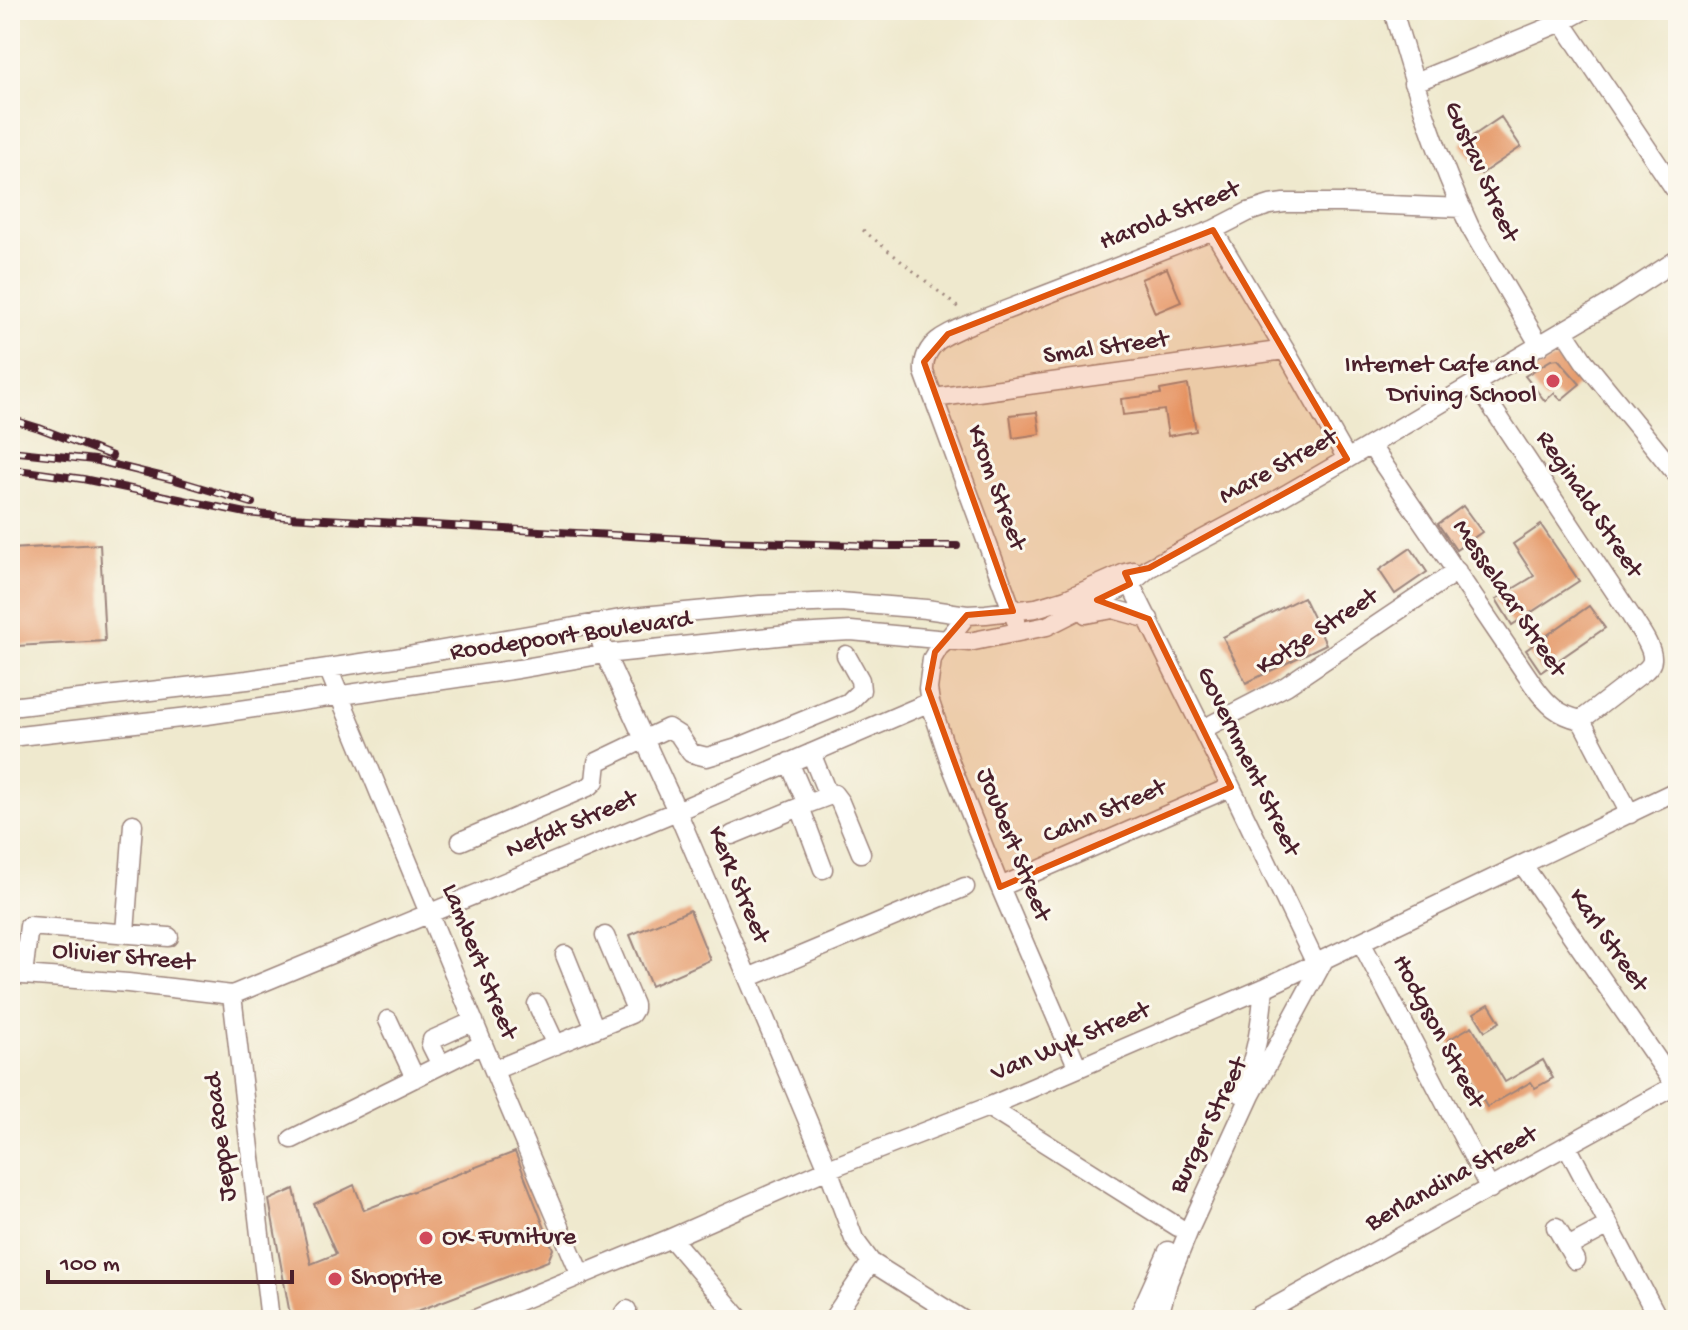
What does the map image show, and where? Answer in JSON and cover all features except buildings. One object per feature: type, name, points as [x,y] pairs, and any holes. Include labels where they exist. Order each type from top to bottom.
[{"type":"street","name":"Gustav Street","points":[[1393,10],[1413,83],[1462,208],[1540,346]]},
{"type":"street","points":[[1413,83],[1584,10]]},
{"type":"street","points":[[1562,22],[1678,194]]},
{"type":"street","name":"Harold Street","points":[[924,362],[939,339],[975,322],[1270,205],[1341,203],[1462,208]]},
{"type":"street","points":[[1213,230],[1347,459]]},
{"type":"street","name":"Mare Street","points":[[1128,578],[1371,446],[1540,346],[1678,259]]},
{"type":"street","points":[[1564,331],[1584,361],[1678,476]]},
{"type":"street","name":"Smal Street","points":[[934,398],[1285,350]]},
{"type":"street","name":"Krom Street","points":[[924,362],[924,372],[1019,632]]},
{"type":"street","name":"Reginald Street","points":[[1476,383],[1631,616],[1652,655],[1646,670],[1581,720]]},
{"type":"street","name":"Messelaar Street","points":[[1371,446],[1543,698],[1560,714],[1581,720]]},
{"type":"street","name":"Kotze Street","points":[[1203,729],[1297,680],[1457,571]]},
{"type":"street","name":"Roodepoort Boulevard","points":[[10,707],[247,680],[670,612],[840,602],[967,615],[1013,611],[1036,608],[1128,578]]},
{"type":"street","name":"Roodepoort Boulevard","points":[[10,737],[207,715],[605,654],[797,634],[851,631],[969,642],[1047,626],[1128,578]]},
{"type":"street","name":"Government Street","points":[[1128,578],[1320,962]]},
{"type":"street","points":[[882,606],[916,619],[947,640]]},
{"type":"street","points":[[1047,626],[1113,609],[1149,619]]},
{"type":"street","name":"Joubert Street","points":[[967,615],[932,659],[928,689],[930,702],[951,765],[1000,887],[1078,1068]]},
{"type":"street","name":"Kerk Street","points":[[595,623],[605,654],[677,811],[748,978],[854,1239],[871,1262]]},
{"type":"street","points":[[461,841],[590,786],[595,781],[597,762],[668,728],[679,735],[691,753],[707,757],[737,748],[849,702],[861,690],[860,680],[846,655]]},
{"type":"street","name":"Lambert Street","points":[[328,668],[581,1276]]},
{"type":"street","points":[[10,700],[59,701]]},
{"type":"street","name":"Nefdt Street","points":[[232,995],[677,811],[930,702]]},
{"type":"street","points":[[1581,720],[1630,814]]},
{"type":"street","points":[[811,753],[828,795]]},
{"type":"street","points":[[789,762],[823,869]]},
{"type":"street","name":"Cahn Street","points":[[1000,887],[1231,787]]},
{"type":"street","name":"Van Wyk Street","points":[[473,1320],[828,1169],[988,1107],[1264,988],[1678,790]]},
{"type":"street","points":[[732,835],[834,794],[861,853]]},
{"type":"street","points":[[125,933],[133,824]]},
{"type":"street","name":"Karl Street","points":[[1523,865],[1677,1084]]},
{"type":"street","points":[[748,978],[965,887]]},
{"type":"street","points":[[16,975],[19,926],[169,937]]},
{"type":"street","points":[[494,1070],[628,1016],[634,1009],[605,936]]},
{"type":"street","name":"Hodgson Street","points":[[1361,942],[1490,1189]]},
{"type":"street","points":[[565,955],[595,1029]]},
{"type":"street","name":"Burger Street","points":[[1158,1320],[1168,1282],[1189,1230],[1251,1095],[1320,962]]},
{"type":"street","name":"Olivier Street","points":[[16,975],[232,995]]},
{"type":"street","name":"Burger Street","points":[[1137,1320],[1248,1075],[1259,1038],[1264,988]]},
{"type":"street","name":"Jeppe Road","points":[[232,995],[270,1320]]},
{"type":"street","points":[[537,1004],[556,1045]]},
{"type":"street","points":[[388,1020],[415,1078]]},
{"type":"street","points":[[441,1065],[431,1045],[432,1040],[474,1021]]},
{"type":"street","points":[[292,1139],[483,1044]]},
{"type":"street","name":"Berlandina Street","points":[[1251,1320],[1677,1084]]},
{"type":"street","points":[[988,1107],[1178,1227]]},
{"type":"street","points":[[1567,1146],[1659,1320]]},
{"type":"street","points":[[1556,1227],[1571,1254],[1607,1226]]},
{"type":"street","points":[[671,1238],[741,1320]]},
{"type":"street","points":[[832,1320],[871,1262],[963,1320]]},
{"type":"path","points":[[863,230],[975,322]]},
{"type":"highlighted area","points":[[1213,230],[1347,459],[1149,568],[1125,573],[1130,584],[1097,600],[1149,619],[1231,787],[1000,887],[928,689],[935,652],[967,615],[1013,611],[924,362],[948,334]]},
{"type":"railway","points":[[10,419],[112,456]]},
{"type":"railway","points":[[10,451],[94,460],[252,503]]},
{"type":"railway","points":[[10,469],[83,479],[246,513],[289,517],[721,541],[957,546]]},
{"type":"place","name":"Internet Cafe and Driving School","points":[[1553,381]]},
{"type":"place","name":"OK Furniture","points":[[426,1238]]},
{"type":"place","name":"Shoprite","points":[[335,1279]]}]
